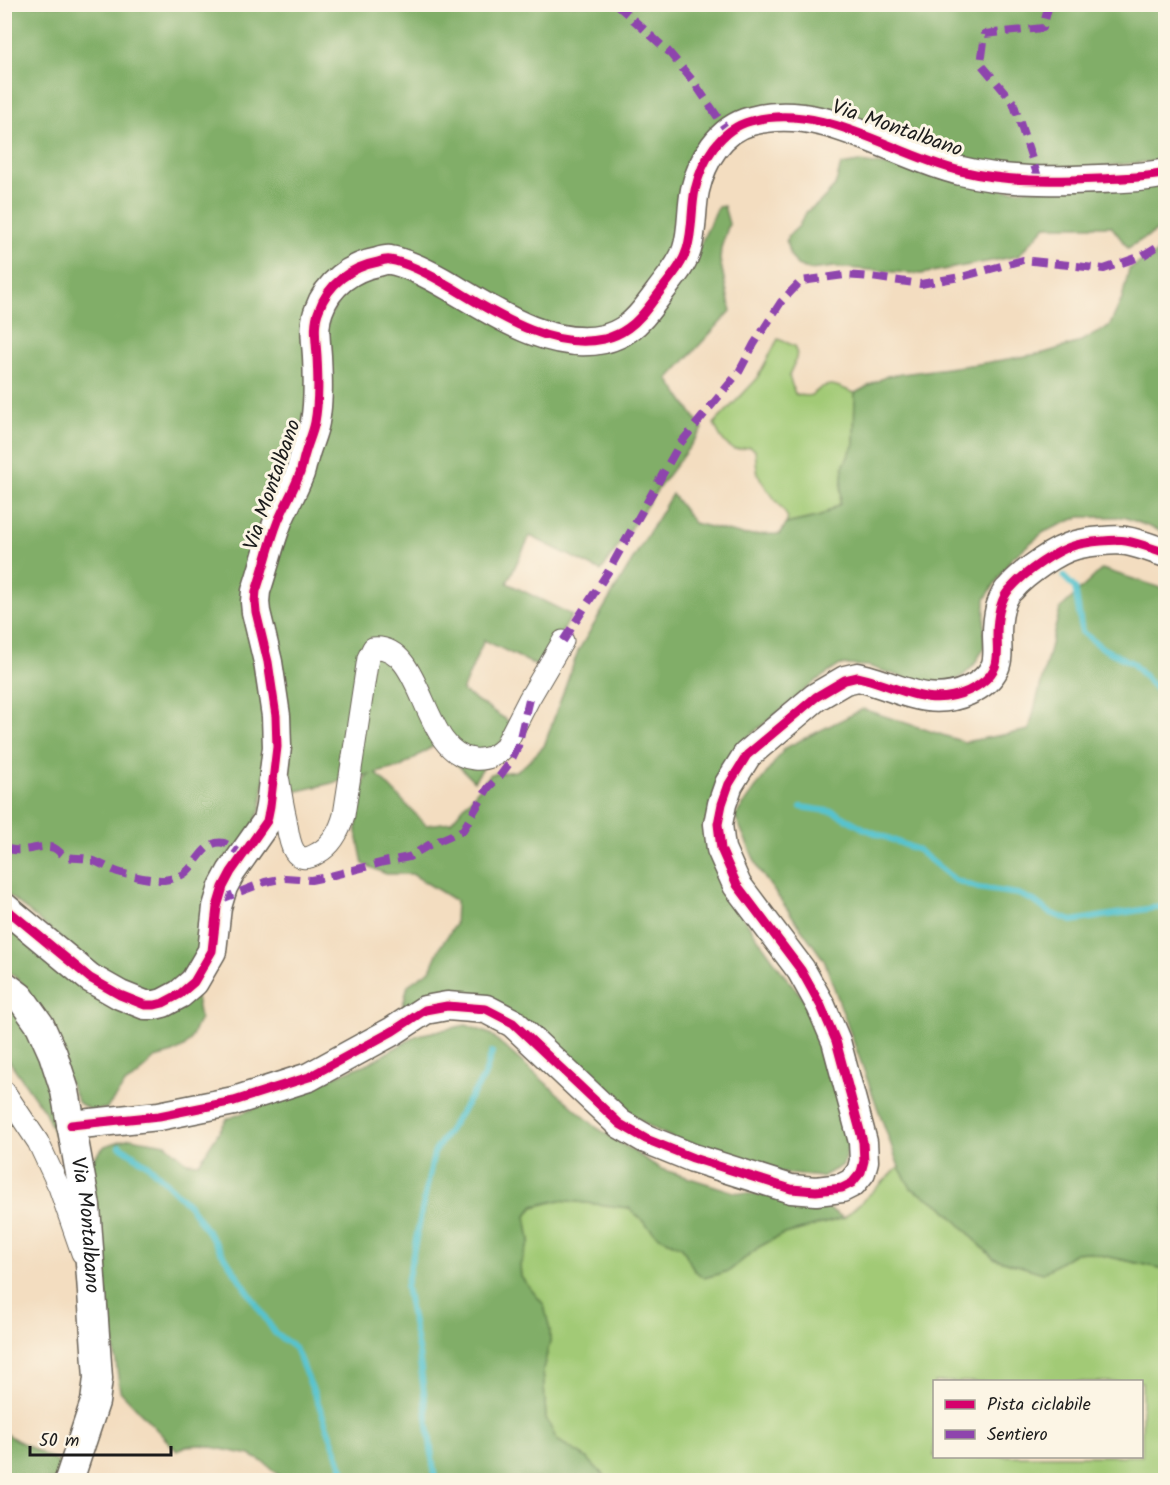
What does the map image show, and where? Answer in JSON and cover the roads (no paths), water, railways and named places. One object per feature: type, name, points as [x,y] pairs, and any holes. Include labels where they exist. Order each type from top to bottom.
[{"type":"street","name":"Via Montalbano","points":[[4,907],[90,978],[120,995],[145,1005],[163,1004],[180,994],[194,982],[212,951],[217,907],[223,887],[267,821],[276,761],[276,716],[268,662],[256,612],[256,591],[278,523],[301,470],[315,423],[318,400],[315,333],[318,311],[343,276],[365,264],[389,259],[418,269],[507,320],[547,335],[587,343],[610,338],[627,329],[645,312],[682,262],[688,246],[698,180],[718,142],[728,132],[748,121],[772,117],[796,116],[828,123],[921,159],[961,171],[1000,178],[1039,180],[1125,178],[1166,172]]},
{"type":"street","points":[[71,1125],[159,1116],[234,1101],[309,1077],[393,1031],[425,1010],[447,1006],[486,1009],[513,1023],[620,1124],[646,1139],[693,1158],[792,1189],[816,1191],[842,1188],[861,1173],[864,1161],[863,1142],[836,1041],[821,1006],[801,970],[737,885],[721,849],[718,824],[729,784],[747,755],[816,697],[845,680],[858,677],[930,698],[955,696],[981,684],[996,666],[1000,607],[1009,590],[1025,574],[1053,556],[1075,545],[1125,541],[1166,553]]},
{"type":"street","name":"Via Montalbano","points":[[276,761],[291,848],[300,857],[310,857],[322,851],[334,838],[344,815],[368,658],[374,648],[393,653],[402,661],[412,676],[444,743],[459,755],[483,759],[499,753],[504,748],[563,641]]},
{"type":"street","name":"Via Montalbano","points":[[4,985],[20,997],[40,1025],[53,1054],[62,1082],[86,1206],[98,1378],[95,1402],[69,1480]]},
{"type":"street","points":[[4,1090],[38,1142],[59,1187],[91,1280]]},
{"type":"waterway","points":[[1064,577],[1075,588],[1082,632],[1104,649],[1132,663],[1157,690],[1166,705]]},
{"type":"waterway","points":[[801,807],[834,812],[865,829],[918,850],[955,880],[978,888],[1018,894],[1034,901],[1050,913],[1072,921],[1166,906]]},
{"type":"waterway","points":[[435,1480],[419,1354],[406,1287],[434,1153],[484,1077],[492,1052]]},
{"type":"waterway","points":[[120,1146],[148,1165],[189,1205],[275,1333],[295,1348],[347,1480]]}]
